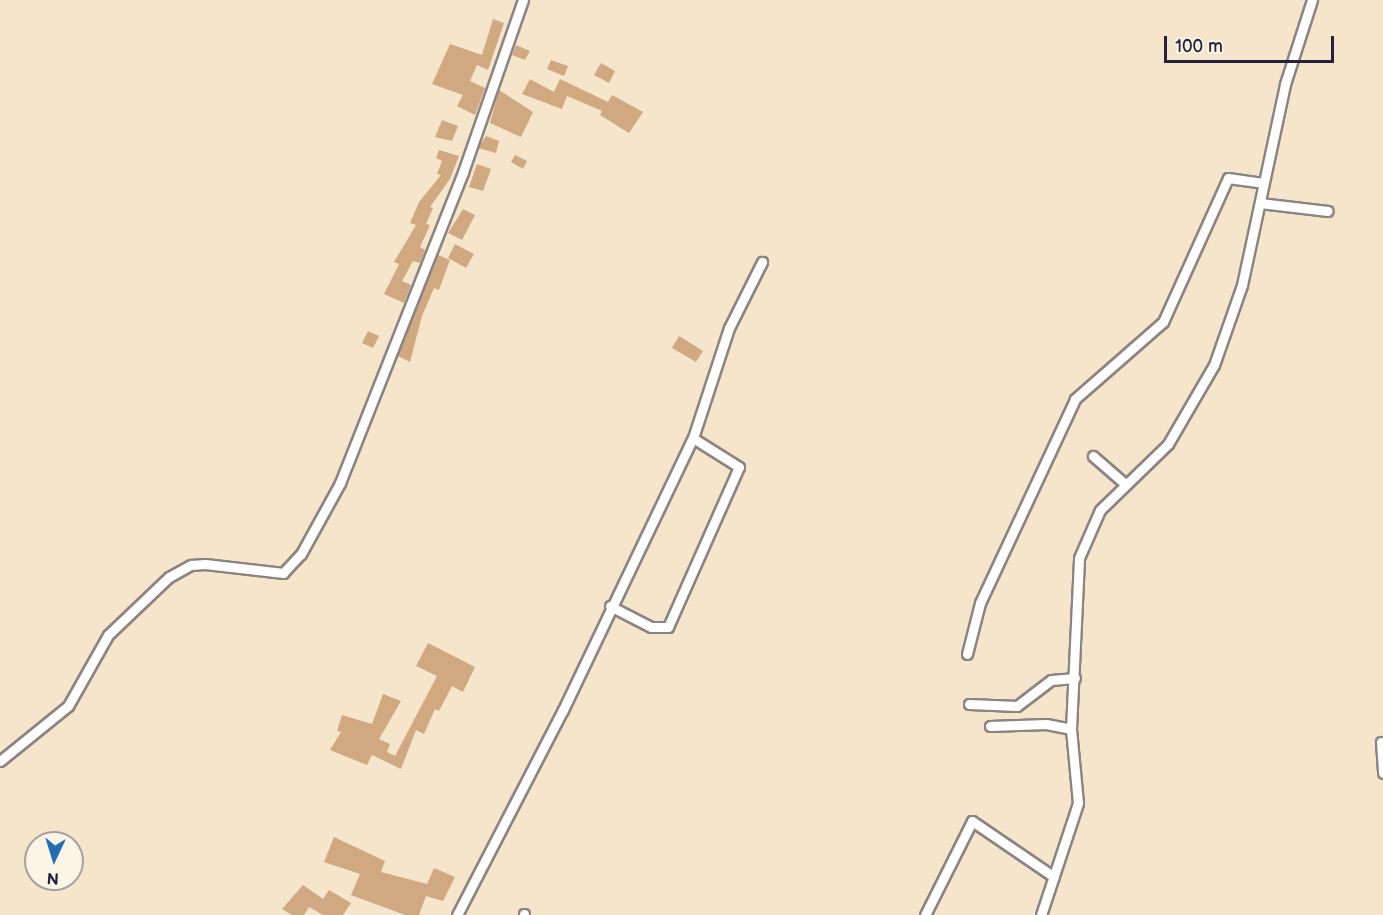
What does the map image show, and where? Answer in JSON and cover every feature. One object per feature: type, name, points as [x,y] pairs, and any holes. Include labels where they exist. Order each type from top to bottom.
[{"type":"street","points":[[0,761],[68,706],[108,635],[169,577],[191,565],[213,564],[283,573],[302,554],[340,483],[463,172],[523,0]]},
{"type":"street","points":[[1041,915],[1078,803],[1071,729],[1079,558],[1100,510],[1124,483],[1140,473],[1167,444],[1214,365],[1242,285],[1285,84],[1312,0]]},
{"type":"street","points":[[967,654],[980,603],[1075,399],[1163,322],[1228,178],[1263,183]]},
{"type":"street","points":[[1260,203],[1328,211]]},
{"type":"street","points":[[457,915],[558,719],[610,606],[693,438],[729,328],[762,262]]},
{"type":"street","points":[[610,606],[651,627],[665,629],[671,622],[739,467],[693,438]]},
{"type":"street","points":[[1093,456],[1124,483]]},
{"type":"street","points":[[969,704],[1017,706],[1051,680],[1075,678]]},
{"type":"street","points":[[990,726],[1046,724],[1071,729]]},
{"type":"street","points":[[1381,742],[1383,773]]},
{"type":"street","points":[[926,915],[972,821],[1054,877]]},
{"type":"building","points":[[493,19],[504,23],[488,70],[477,65],[470,81],[485,88],[475,115],[457,106],[463,95],[432,84],[450,44],[482,55]]},
{"type":"building","points":[[516,45],[530,51],[525,60],[512,55]]},
{"type":"building","points":[[551,60],[568,66],[564,76],[547,69]]},
{"type":"building","points":[[601,63],[615,71],[609,83],[594,75]]},
{"type":"building","points":[[530,79],[554,92],[560,79],[608,102],[612,95],[643,112],[629,133],[600,115],[602,111],[567,96],[562,109],[522,94]]},
{"type":"building","points":[[499,90],[533,112],[521,137],[490,123]]},
{"type":"building","points":[[442,120],[458,126],[452,141],[435,137]]},
{"type":"building","points":[[486,136],[499,141],[496,153],[478,148]]},
{"type":"building","points":[[439,150],[459,156],[450,179],[430,207],[433,208],[426,224],[430,225],[420,247],[425,250],[420,263],[413,261],[402,281],[411,285],[404,303],[384,294],[399,264],[394,262],[416,225],[410,223],[419,202],[441,175],[437,174],[442,161],[436,158]]},
{"type":"building","points":[[515,155],[527,161],[523,169],[511,162]]},
{"type":"building","points":[[477,164],[491,169],[483,191],[469,187]]},
{"type":"building","points":[[463,209],[475,215],[462,240],[448,233]]},
{"type":"building","points":[[455,244],[474,254],[466,268],[448,258]]},
{"type":"building","points":[[438,255],[450,260],[439,290],[434,288],[422,316],[410,362],[398,356]]},
{"type":"building","points":[[368,331],[379,336],[373,348],[362,343]]},
{"type":"building","points":[[679,336],[703,351],[696,362],[672,348]]},
{"type":"building","points":[[428,643],[475,667],[463,692],[452,686],[439,711],[435,709],[424,734],[416,730],[401,769],[372,755],[367,765],[330,750],[341,732],[337,731],[342,715],[372,724],[383,694],[401,701],[379,739],[390,744],[387,752],[395,756],[437,676],[416,666]]},
{"type":"building","points":[[334,837],[385,861],[381,872],[427,884],[434,868],[455,877],[443,901],[426,896],[419,915],[405,915],[351,895],[360,874],[324,862]]},
{"type":"building","points":[[303,885],[323,899],[329,890],[351,903],[343,915],[323,915],[309,907],[304,915],[292,915],[282,909]]}]
